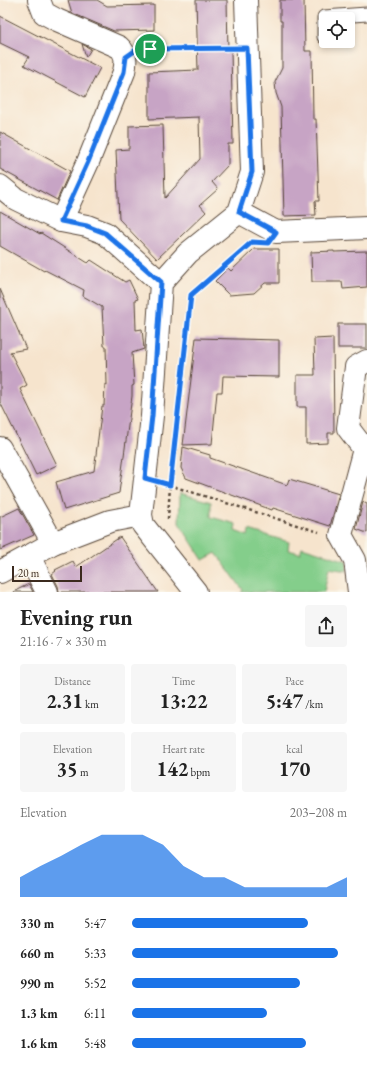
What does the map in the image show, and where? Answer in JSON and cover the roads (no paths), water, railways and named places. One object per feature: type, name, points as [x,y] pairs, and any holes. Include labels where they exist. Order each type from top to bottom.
[{"type":"street","points":[[39,0],[44,13],[120,47],[124,51],[131,54],[88,162],[61,221]]},
{"type":"street","points":[[196,592],[143,525],[141,515],[152,416],[161,282],[188,253],[239,212],[252,172],[246,0]]},
{"type":"street","points":[[0,186],[16,198],[61,221],[87,226],[105,233],[161,282]]},
{"type":"street","points":[[239,212],[276,232],[367,228]]},
{"type":"street","points":[[359,592],[361,559],[341,535],[364,449],[348,428],[356,366],[367,361]]},
{"type":"street","points":[[0,448],[53,543]]},
{"type":"street","points":[[0,572],[53,543],[110,521],[141,515]]},
{"type":"street","points":[[29,556],[48,592]]},
{"type":"lane","points":[[355,15],[367,14]]}]
